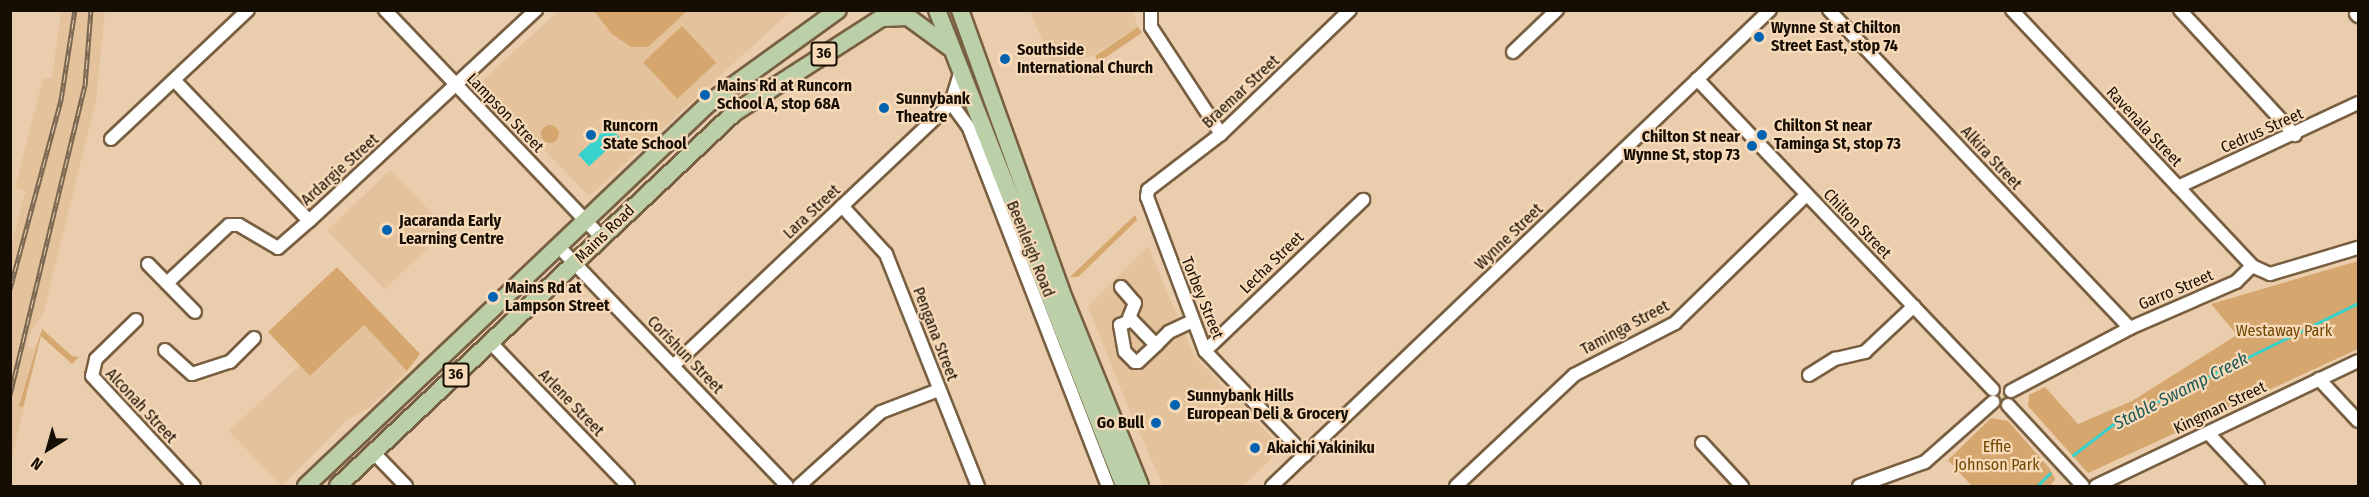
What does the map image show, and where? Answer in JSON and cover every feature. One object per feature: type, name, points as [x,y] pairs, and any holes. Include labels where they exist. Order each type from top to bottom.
[{"type":"main road","name":"Mains Road","points":[[306,486],[725,90],[838,10]]},
{"type":"main road","name":"Beenleigh Road","points":[[937,10],[960,73],[1137,485]]},
{"type":"main road","name":"Beenleigh Road","points":[[960,10],[1061,291],[1137,485]]},
{"type":"main road","name":"Mains Road","points":[[338,486],[734,112],[887,14]]},
{"type":"main road","points":[[887,14],[908,17],[952,50]]},
{"type":"street","points":[[111,140],[248,10]]},
{"type":"street","name":"Lampson Street","points":[[385,10],[601,237]]},
{"type":"street","name":"Ardargie Street","points":[[174,80],[309,221],[536,10]]},
{"type":"street","points":[[1151,10],[1151,27],[1221,134]]},
{"type":"street","name":"Braemar Street","points":[[1148,190],[1221,134],[1350,10]]},
{"type":"street","points":[[1513,52],[1557,10]]},
{"type":"street","name":"Wynne Street","points":[[1272,486],[1770,10]]},
{"type":"street","name":"Alkira Street","points":[[1829,10],[2130,328]]},
{"type":"street","name":"Ravenala Street","points":[[2012,10],[2252,266]]},
{"type":"street","points":[[2180,10],[2295,135]]},
{"type":"street","name":"Lara Street","points":[[673,366],[951,103],[960,73]]},
{"type":"street","name":"Chilton Street","points":[[1698,79],[1914,306],[1993,396]]},
{"type":"street","name":"Beenleigh Road","points":[[951,103],[969,128],[1108,486]]},
{"type":"street","name":"Cedrus Street","points":[[2178,186],[2295,135],[2358,104]]},
{"type":"street","name":"Torbey Street","points":[[1148,190],[1149,206],[1205,351],[1305,455]]},
{"type":"street","name":"Taminga Street","points":[[1456,486],[1574,375],[1675,323],[1806,195]]},
{"type":"street","name":"Lecha Street","points":[[1205,351],[1363,200]]},
{"type":"street","name":"Pengana Street","points":[[842,206],[886,254],[978,486]]},
{"type":"street","points":[[167,283],[229,225],[239,225],[278,248],[309,221]]},
{"type":"street","name":"Corishun Street","points":[[559,247],[787,486]]},
{"type":"street","points":[[2252,266],[2270,274],[2358,248]]},
{"type":"street","points":[[148,264],[195,312]]},
{"type":"street","name":"Garro Street","points":[[2011,391],[2130,328],[2236,282],[2252,266]]},
{"type":"street","points":[[1121,287],[1135,303],[1129,318],[1118,330],[1131,361],[1138,362],[1156,345],[1192,321]]},
{"type":"street","points":[[1809,375],[1835,359],[1865,352],[1914,306]]},
{"type":"street","points":[[1129,318],[1156,345]]},
{"type":"street","name":"Alconah Street","points":[[136,320],[96,359],[92,376],[194,486]]},
{"type":"street","points":[[165,350],[192,374],[230,362],[254,338]]},
{"type":"street","name":"Arlene Street","points":[[491,343],[628,486]]},
{"type":"street","name":"Kingman Street","points":[[2096,486],[2358,361]]},
{"type":"street","points":[[2319,379],[2358,421]]},
{"type":"street","points":[[1859,486],[1925,462],[2001,386],[2011,391],[2008,405]]},
{"type":"street","points":[[800,486],[881,412],[939,390]]},
{"type":"street","points":[[1993,396],[2008,405],[2083,486]]},
{"type":"street","points":[[2208,433],[2258,486]]},
{"type":"street","points":[[1702,443],[1742,486]]},
{"type":"street","points":[[374,453],[406,486]]},
{"type":"shaded area","points":[[61,11],[105,11],[96,101],[43,314],[30,334],[27,347],[33,348],[41,335],[11,462],[10,252],[25,191],[15,188],[43,79],[52,78]]},
{"type":"shaded area","name":"Runcorn State School","points":[[558,11],[791,11],[589,196],[479,84]]},
{"type":"shaded area","points":[[1030,11],[1133,11],[1138,27],[1090,57],[1051,62]]},
{"type":"shaded area","name":"Jacaranda Early Learning Centre","points":[[390,170],[447,229],[384,289],[327,230]]},
{"type":"shaded area","points":[[1148,246],[1194,356],[1277,443],[1279,451],[1243,486],[1163,486],[1123,395],[1088,306]]},
{"type":"shaded area","points":[[364,325],[407,371],[369,408],[347,420],[282,486],[229,431],[300,365],[311,376]]},
{"type":"green space","points":[[594,11],[687,11],[648,47],[631,47],[612,34]]},
{"type":"green space","points":[[682,26],[716,63],[677,99],[643,62]]},
{"type":"green space","points":[[1138,27],[1142,33],[1099,62],[1095,56]]},
{"type":"green space","points":[[550,125],[556,128],[559,134],[556,140],[550,143],[544,140],[541,134],[544,128]]},
{"type":"green space","points":[[1135,215],[1137,220],[1078,277],[1070,277]]},
{"type":"green space","name":"Westaway Park","points":[[2358,261],[2358,349],[2088,473],[2028,406],[2029,395],[2045,387],[2078,424],[2132,401],[2237,335],[2211,304]]},
{"type":"green space","points":[[337,267],[420,354],[407,371],[364,325],[310,376],[268,332]]},
{"type":"green space","points":[[42,329],[72,356],[79,357],[72,364],[41,336],[23,407],[19,406]]},
{"type":"green space","name":"Effie Johnson Park","points":[[1991,418],[2008,421],[2050,469],[2055,479],[2050,486],[1972,486],[1948,460]]},
{"type":"water","points":[[609,126],[620,138],[589,166],[578,155]]},
{"type":"waterway","name":"Stable Swamp Creek","points":[[2073,455],[2116,422],[2358,303]]},
{"type":"waterway","name":"Stable Swamp Creek","points":[[2037,486],[2050,473]]},
{"type":"railway","points":[[10,289],[61,100],[75,10]]},
{"type":"railway","points":[[10,395],[85,86],[91,10]]},
{"type":"place","name":"Wynne St at Chilton Street East, stop 74","points":[[1759,37]]},
{"type":"place","name":"Southside International Church","points":[[1005,59]]},
{"type":"place","name":"Mains Rd at Runcorn School A, stop 68A","points":[[705,95]]},
{"type":"place","name":"Sunnybank Theatre","points":[[884,108]]},
{"type":"place","name":"Runcorn State School","points":[[591,135]]},
{"type":"place","name":"Chilton St near Taminga St, stop 73","points":[[1762,135]]},
{"type":"place","name":"Chilton St near Wynne St, stop 73","points":[[1752,146]]},
{"type":"place","name":"Jacaranda Early Learning Centre","points":[[387,230]]},
{"type":"place","name":"Mains Rd at Lampson Street","points":[[493,297]]},
{"type":"place","name":"Sunnybank Hills European Deli & Grocery","points":[[1175,405]]},
{"type":"place","name":"Go Bull","points":[[1156,423]]},
{"type":"place","name":"Akaichi Yakiniku","points":[[1255,448]]}]
